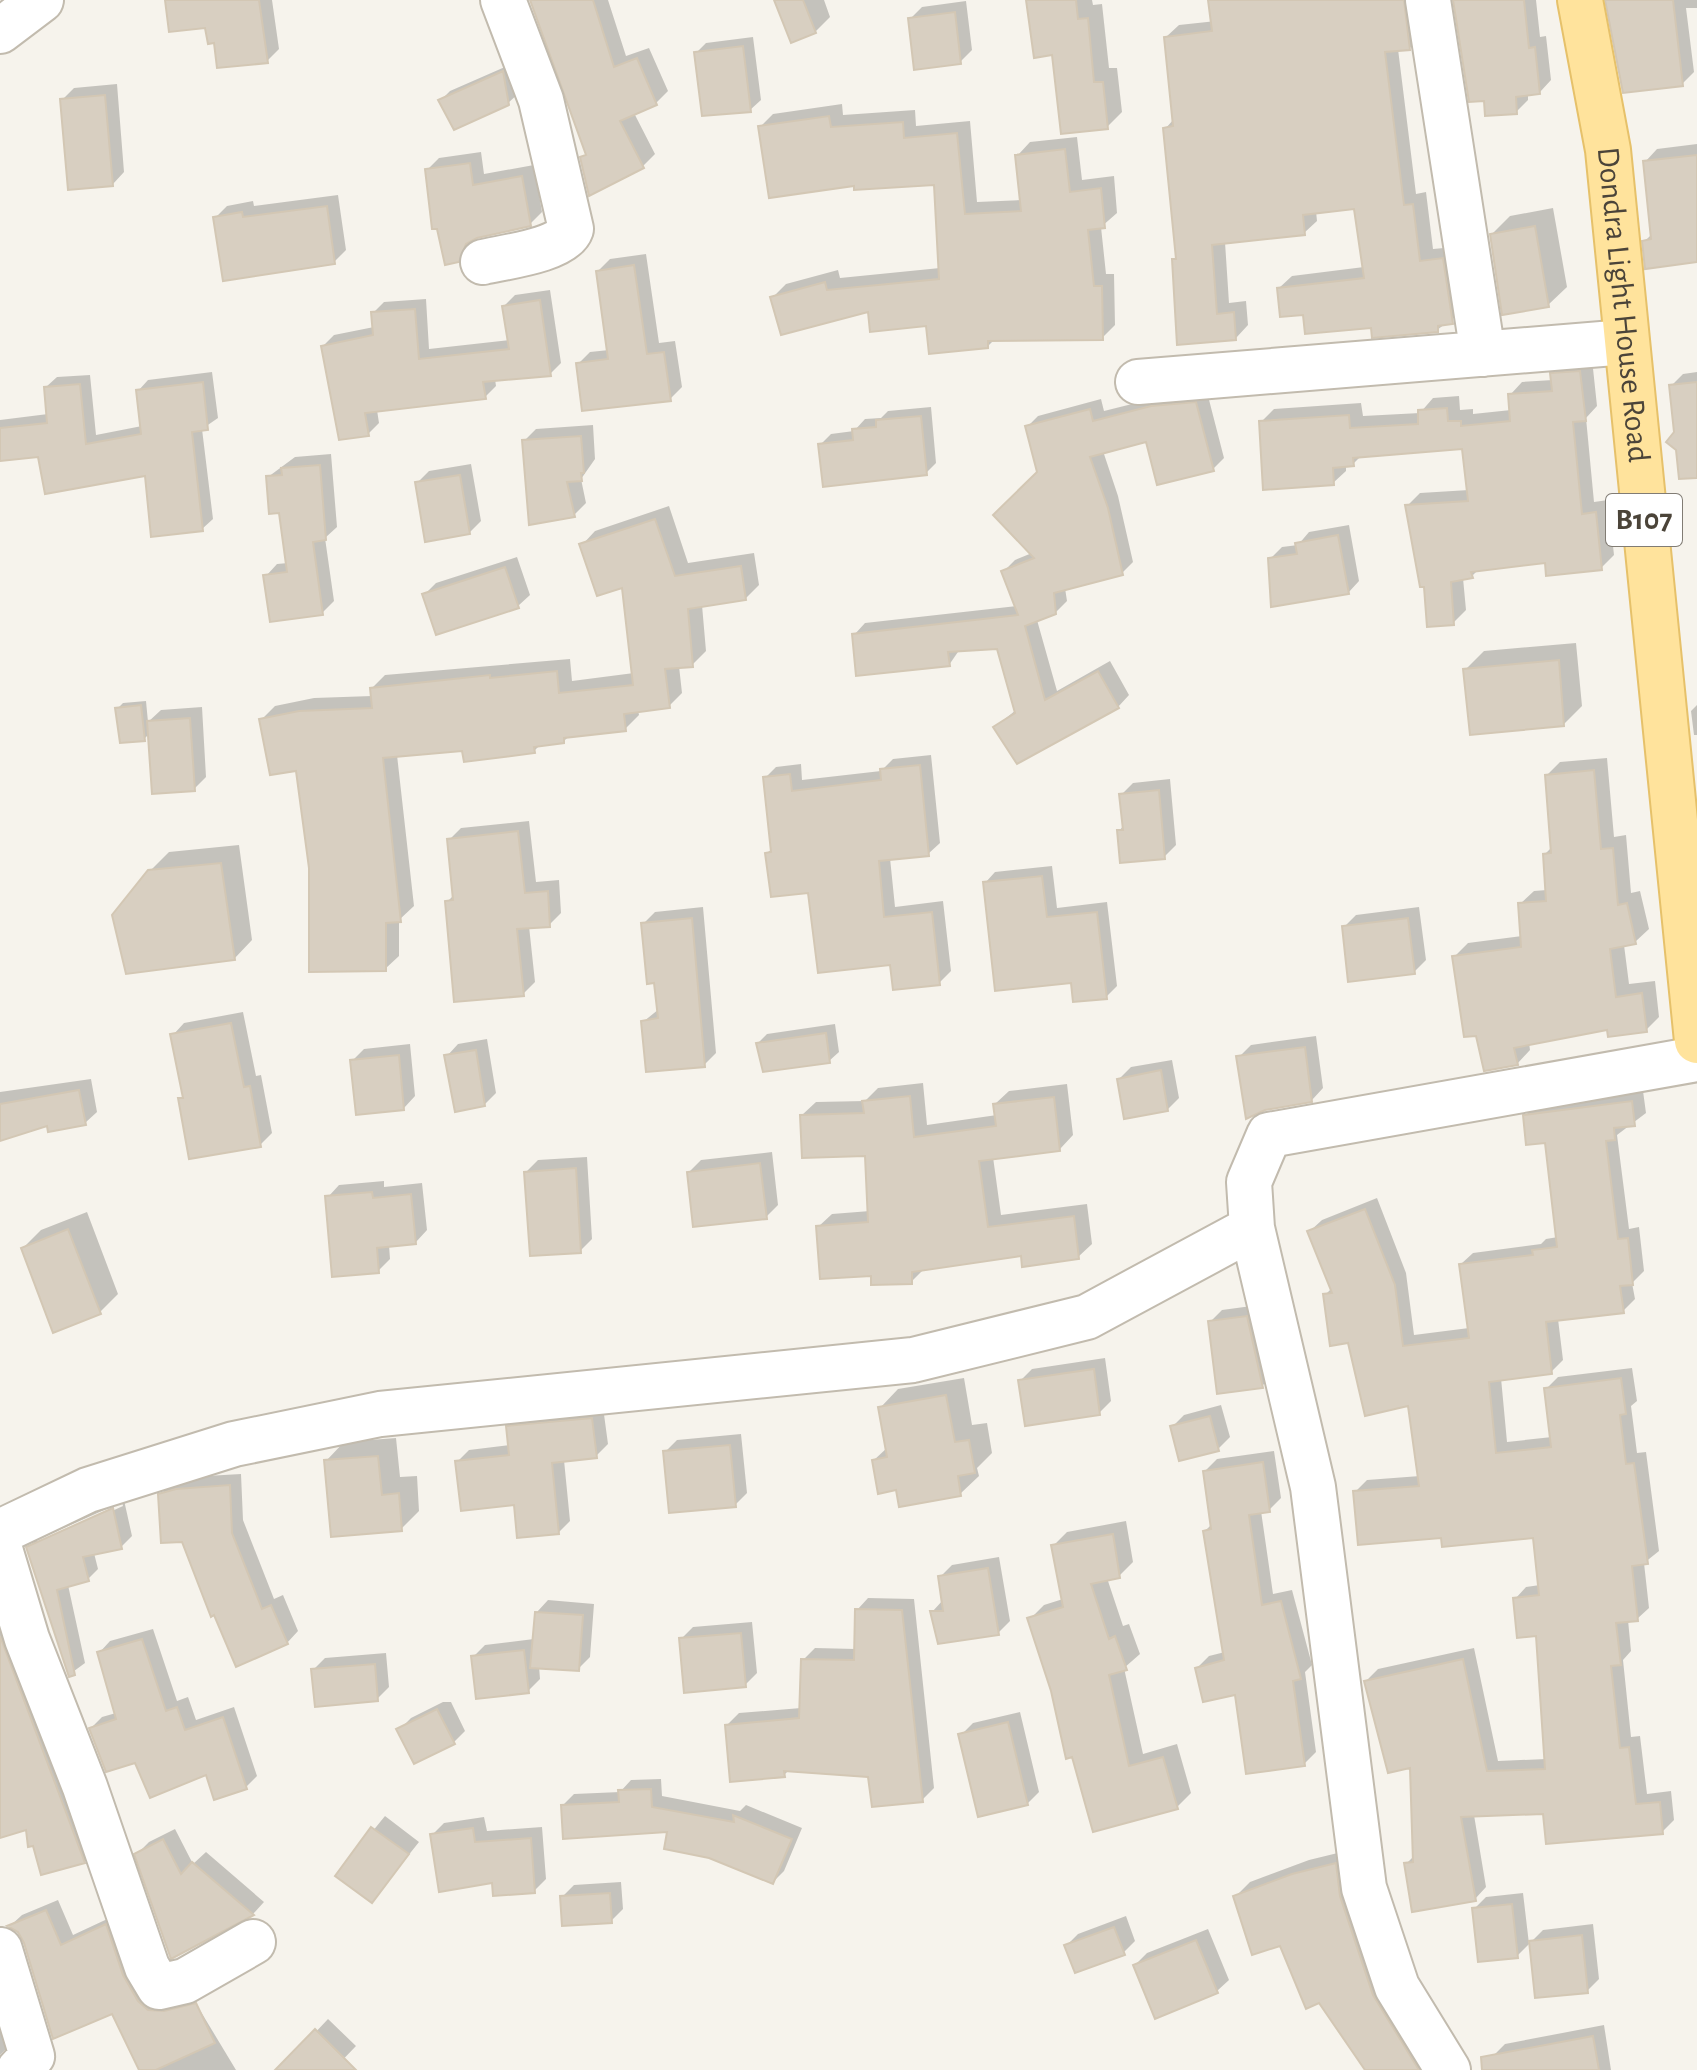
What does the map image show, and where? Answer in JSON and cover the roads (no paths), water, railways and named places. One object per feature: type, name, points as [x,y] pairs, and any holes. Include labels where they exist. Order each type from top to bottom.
[{"type":"main road","name":"Dondra Light House Road","points":[[1580,0],[1608,150],[1697,1041]]},
{"type":"street","points":[[0,31],[41,0]]},
{"type":"street","points":[[483,262],[554,244],[567,237],[571,229],[541,100],[503,0]]},
{"type":"street","points":[[1428,0],[1483,354]]},
{"type":"street","points":[[1138,382],[1626,342]]},
{"type":"street","points":[[1448,2070],[1397,1987],[1364,1888],[1313,1487],[1252,1228],[1249,1182],[1269,1135],[1697,1059]]},
{"type":"street","points":[[0,1532],[88,1490],[234,1444],[380,1414],[913,1360],[1087,1317],[1252,1228]]},
{"type":"street","points":[[0,1549],[27,1639],[85,1787],[147,1967],[159,1987],[185,1981],[253,1942]]},
{"type":"street","points":[[0,1950],[32,2056],[19,2070]]}]
